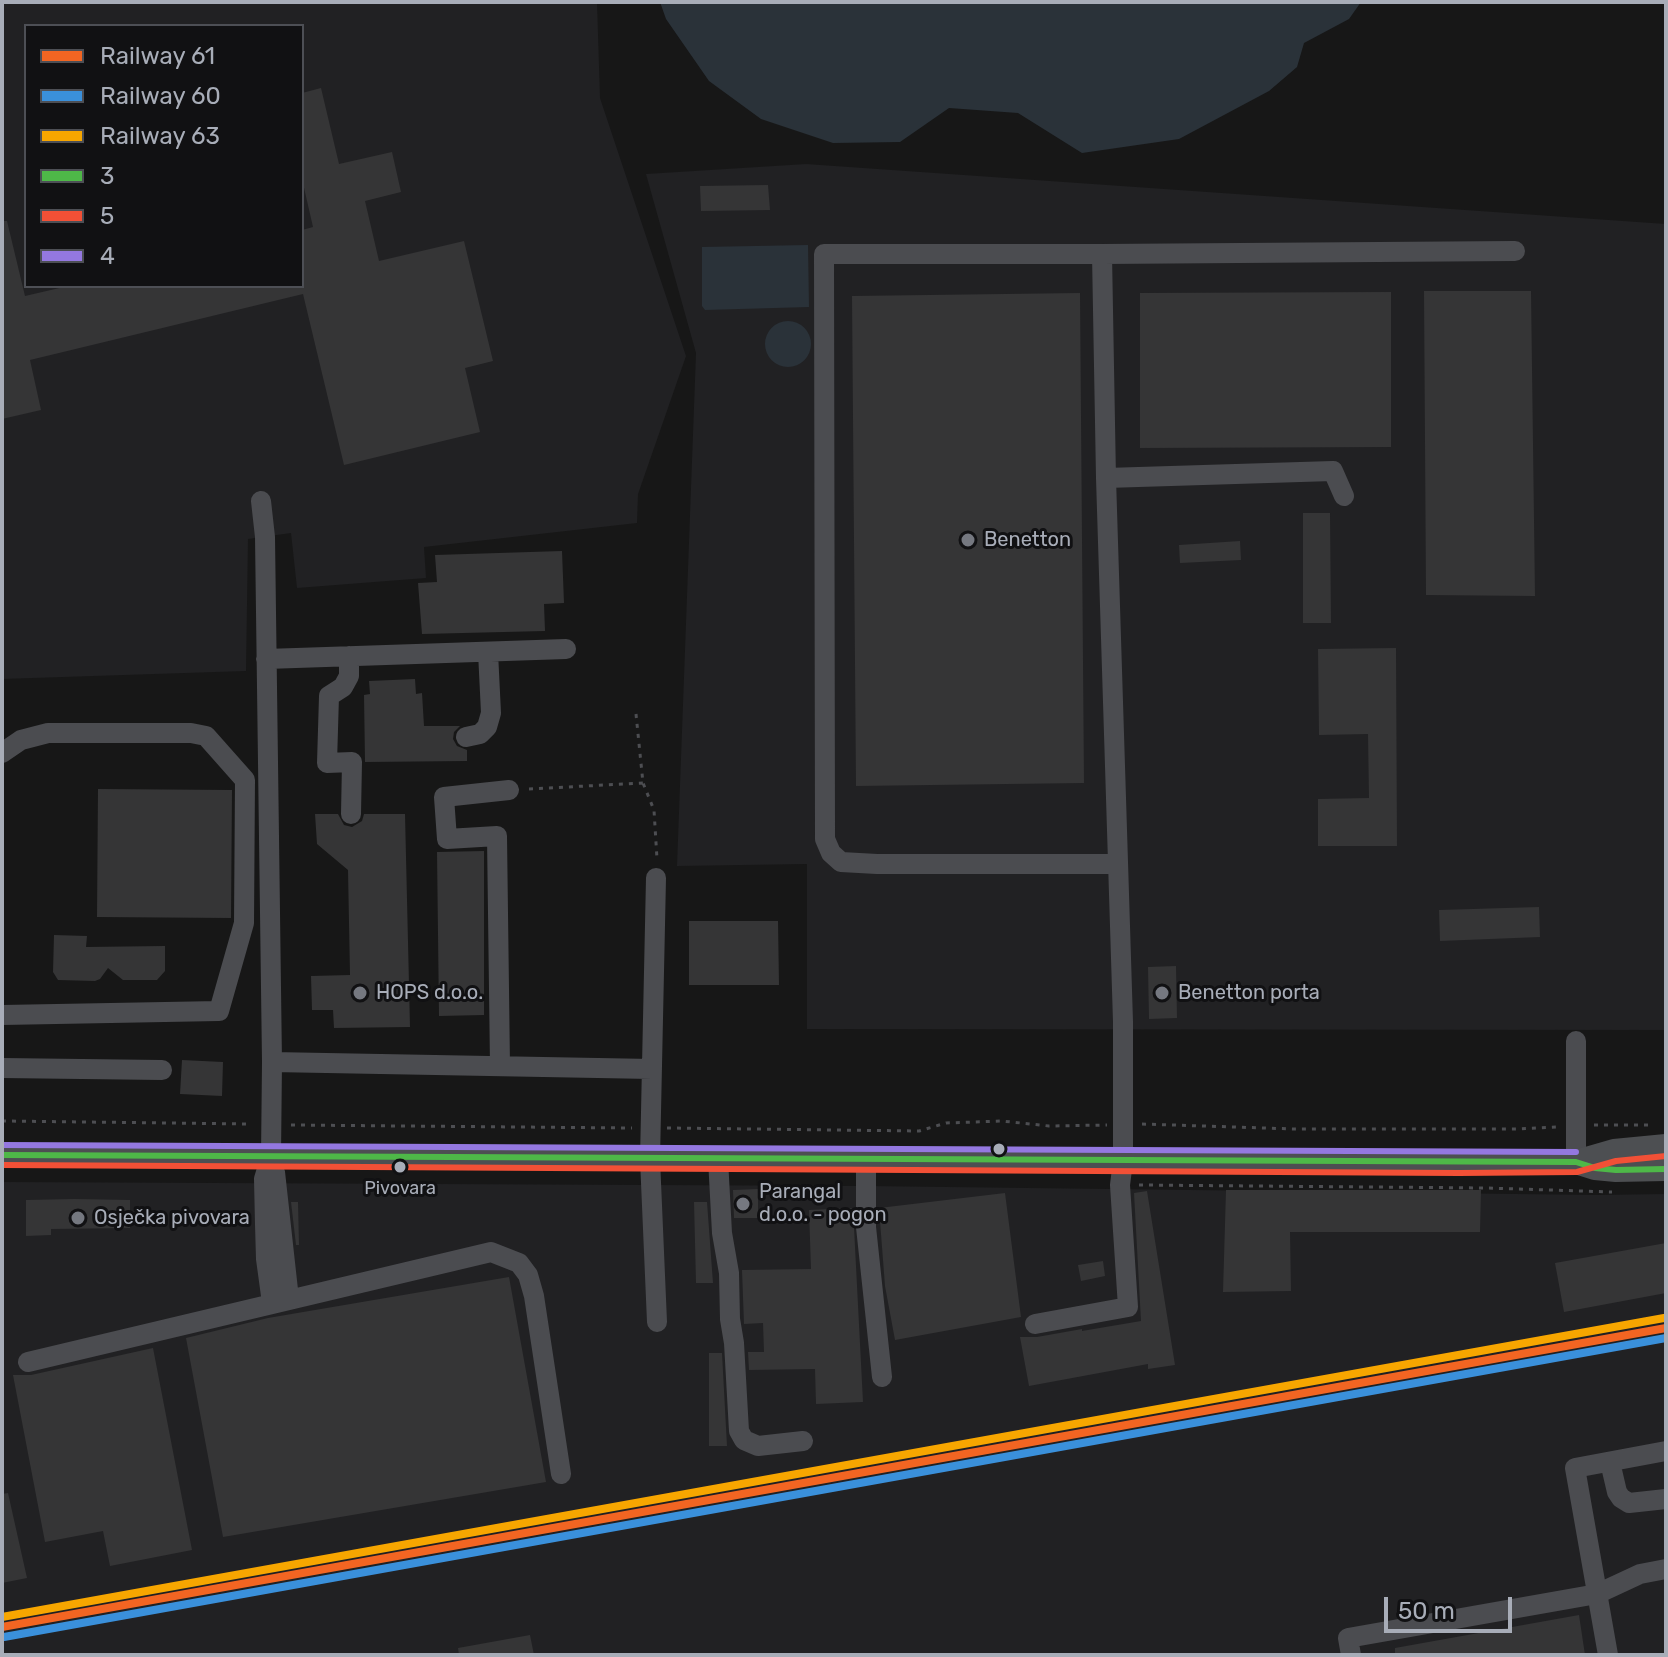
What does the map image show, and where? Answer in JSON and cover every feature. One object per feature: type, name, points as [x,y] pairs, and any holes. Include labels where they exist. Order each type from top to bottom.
[{"type":"main road","points":[[2,1155],[866,1160],[1121,1173],[1576,1162],[1614,1151],[1666,1146]]},
{"type":"main road","points":[[1576,1162],[1616,1170],[1666,1169]]},
{"type":"lane","points":[[1118,864],[841,862],[831,853],[825,839],[824,254],[1515,251]]},
{"type":"lane","points":[[1035,1324],[1128,1307],[1121,1173],[1123,1022],[1102,254]]},
{"type":"lane","points":[[1106,478],[1333,471],[1344,496]]},
{"type":"lane","points":[[261,501],[265,537],[272,1062],[271,1156],[264,1179],[266,1259],[281,1301]]},
{"type":"lane","points":[[266,659],[566,649]]},
{"type":"lane","points":[[466,737],[480,734],[487,727],[491,713],[488,652]]},
{"type":"lane","points":[[349,656],[349,676],[343,687],[329,696],[327,763],[352,762],[351,814]]},
{"type":"lane","points":[[2,753],[21,740],[48,733],[191,733],[206,736],[245,780],[244,923],[219,1011],[2,1015]]},
{"type":"lane","points":[[500,1066],[497,836],[447,839],[444,797],[509,790]]},
{"type":"lane","points":[[656,878],[650,1159],[657,1322]]},
{"type":"lane","points":[[1576,1041],[1576,1162]]},
{"type":"lane","points":[[272,1062],[652,1069]]},
{"type":"lane","points":[[2,1068],[162,1070]]},
{"type":"lane","points":[[718,1159],[739,1431],[744,1440],[758,1446],[803,1441]]},
{"type":"lane","points":[[866,1160],[866,1227],[882,1377]]},
{"type":"lane","points":[[28,1362],[491,1252],[519,1263],[528,1275],[534,1296],[561,1474]]},
{"type":"lane","points":[[1608,1655],[1575,1468],[1666,1451]]},
{"type":"lane","points":[[1610,1462],[1621,1498],[1629,1503],[1666,1499]]},
{"type":"lane","points":[[1351,1655],[1348,1638],[1597,1594],[1640,1574],[1666,1569]]},
{"type":"path","points":[[636,714],[643,783],[654,810],[656,878]]},
{"type":"path","points":[[509,790],[643,783]]},
{"type":"path","points":[[2,1121],[919,1131],[946,1123],[1002,1121],[1049,1126],[1163,1123],[1295,1129],[1651,1125]]},
{"type":"path","points":[[1121,1173],[1619,1192]]},
{"type":"shaded area","points":[[2,2],[597,2],[600,98],[686,356],[638,494],[637,523],[424,547],[426,578],[297,588],[291,533],[248,539],[246,671],[2,679]]},
{"type":"shaded area","points":[[660,2],[1361,2],[1349,19],[1304,43],[1297,67],[1269,91],[1179,139],[1082,153],[1018,113],[949,108],[900,142],[833,143],[761,119],[709,81],[666,19]]},
{"type":"shaded area","points":[[806,164],[1666,224],[1666,1030],[807,1029],[807,864],[677,866],[696,353],[646,174]]},
{"type":"shaded area","points":[[808,245],[809,307],[705,310],[702,306],[702,247]]},
{"type":"shaded area","points":[[788,321],[804,328],[811,344],[804,360],[788,367],[772,360],[765,344],[772,328]]},
{"type":"shaded area","points":[[2,1182],[1666,1194],[1666,1655],[2,1655]]},
{"type":"building","points":[[321,88],[339,164],[392,152],[401,192],[365,201],[379,261],[464,241],[493,361],[465,368],[480,432],[344,465],[303,294],[30,360],[41,410],[2,419],[2,221],[7,221],[25,296],[59,288],[304,288],[304,229],[313,227],[304,188],[304,92]]},
{"type":"building","points":[[768,185],[770,210],[701,211],[700,186]]},
{"type":"building","points":[[1424,291],[1531,291],[1535,596],[1426,595]]},
{"type":"building","points":[[1391,292],[1391,447],[1140,448],[1140,293]]},
{"type":"building","name":"Benetton","points":[[1080,293],[1084,783],[856,786],[852,296]]},
{"type":"building","points":[[1303,513],[1330,513],[1331,623],[1303,623]]},
{"type":"building","points":[[1240,541],[1241,560],[1180,563],[1179,545]]},
{"type":"building","points":[[562,551],[564,603],[544,604],[545,631],[422,634],[418,583],[437,582],[435,555]]},
{"type":"building","points":[[1396,648],[1397,846],[1318,846],[1318,799],[1369,798],[1368,734],[1319,735],[1318,649]]},
{"type":"building","points":[[415,679],[416,694],[422,693],[424,726],[460,726],[454,732],[453,739],[457,746],[467,750],[467,761],[365,762],[364,695],[370,694],[369,681]]},
{"type":"building","points":[[98,789],[232,790],[231,918],[97,917]]},
{"type":"building","points":[[315,814],[338,814],[344,825],[352,827],[362,821],[364,814],[405,814],[410,1027],[334,1028],[333,1010],[312,1010],[311,976],[350,975],[348,870],[317,844]]},
{"type":"building","points":[[484,851],[484,1015],[439,1016],[437,852]]},
{"type":"building","points":[[1539,907],[1540,937],[1440,941],[1439,910]]},
{"type":"building","points":[[689,921],[778,921],[779,985],[689,985]]},
{"type":"building","points":[[54,935],[87,936],[86,947],[165,946],[165,971],[157,980],[123,980],[108,968],[95,981],[58,980],[53,972]]},
{"type":"building","name":"Benetton porta","points":[[1176,966],[1177,1018],[1149,1019],[1148,967]]},
{"type":"building","points":[[182,1060],[223,1062],[222,1096],[180,1094]]},
{"type":"building","name":"Parangal d.o.o. - pogon","points":[[758,1189],[758,1218],[734,1218],[733,1190]]},
{"type":"building","points":[[1226,1190],[1481,1190],[1480,1232],[1290,1232],[1291,1291],[1223,1292]]},
{"type":"building","points":[[1147,1191],[1175,1365],[1148,1369],[1148,1364],[1029,1386],[1020,1337],[1141,1321],[1134,1193]]},
{"type":"building","points":[[1005,1193],[1021,1317],[895,1340],[885,1286],[879,1208]]},
{"type":"building","name":"Osječka pivovara","points":[[26,1200],[130,1200],[130,1228],[51,1229],[51,1235],[26,1236]]},
{"type":"building","points":[[291,1202],[298,1202],[299,1245],[296,1245]]},
{"type":"building","points":[[694,1202],[707,1202],[713,1283],[696,1283]]},
{"type":"building","points":[[853,1208],[863,1402],[816,1404],[815,1369],[749,1370],[748,1352],[764,1352],[763,1323],[744,1324],[742,1270],[811,1269],[809,1210]]},
{"type":"building","points":[[1666,1243],[1666,1293],[1564,1312],[1555,1263]]},
{"type":"building","points":[[1103,1261],[1105,1276],[1081,1281],[1078,1265]]},
{"type":"building","points":[[509,1277],[546,1482],[223,1537],[186,1338],[268,1318]]},
{"type":"building","points":[[153,1348],[192,1550],[110,1566],[103,1531],[45,1542],[13,1375],[31,1375]]},
{"type":"building","points":[[709,1353],[722,1353],[727,1446],[709,1446]]},
{"type":"building","points":[[8,1493],[27,1578],[2,1583],[2,1494]]},
{"type":"building","points":[[1579,1615],[1585,1655],[1395,1655],[1395,1648]]},
{"type":"building","points":[[530,1635],[534,1655],[459,1655],[458,1648]]},
{"type":"rail line","name":"63","points":[[2,1617],[1664,1318]]},
{"type":"rail line","name":"61","points":[[2,1627],[1666,1328]]},
{"type":"rail line","name":"60","points":[[4,1637],[1666,1338]]},
{"type":"transit line","name":"4","points":[[2,1145],[1576,1152]]},
{"type":"transit line","name":"3","points":[[2,1155],[1576,1162],[1616,1170],[1666,1169]]},
{"type":"transit line","name":"5","points":[[2,1165],[1459,1173],[1577,1172],[1616,1161],[1666,1156]]},
{"type":"place","name":"Benetton","points":[[968,540]]},
{"type":"place","name":"HOPS d.o.o.","points":[[360,993]]},
{"type":"place","name":"Benetton porta","points":[[1162,993]]},
{"type":"place","name":"Pivovara","points":[[400,1167]]},
{"type":"place","name":"Parangal d.o.o. - pogon","points":[[743,1204]]},
{"type":"place","name":"Osječka pivovara","points":[[78,1218]]}]
